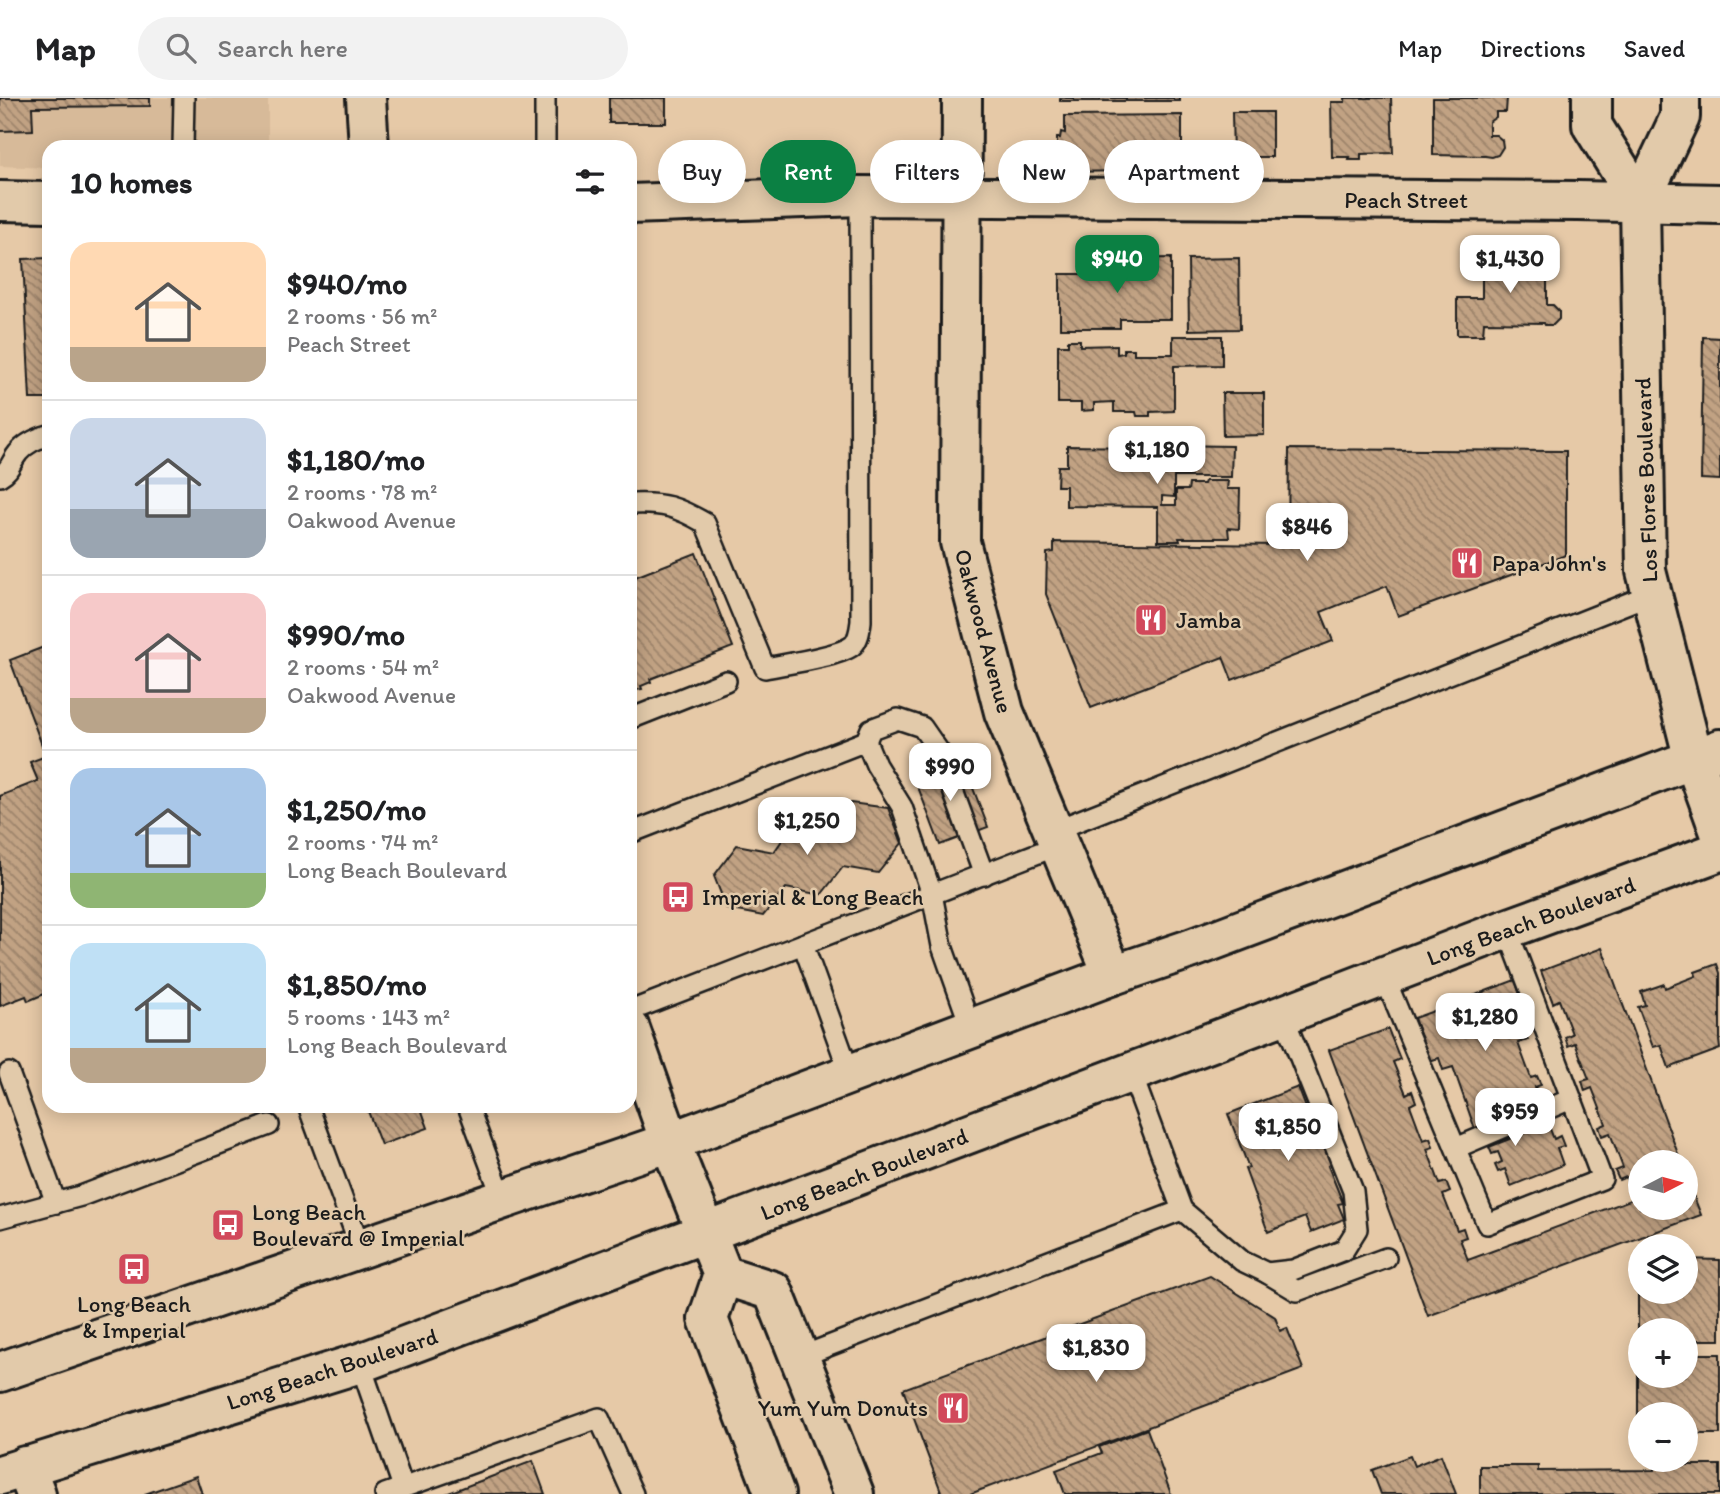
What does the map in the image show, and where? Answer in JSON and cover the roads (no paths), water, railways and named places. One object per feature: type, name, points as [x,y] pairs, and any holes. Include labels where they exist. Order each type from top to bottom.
[{"type":"main road","points":[[366,98],[369,140]]},
{"type":"main road","name":"Oakwood Avenue","points":[[962,98],[962,140]]},
{"type":"main road","points":[[1592,98],[1592,125],[1640,202]]},
{"type":"main road","name":"Los Flores Boulevard","points":[[1680,98],[1680,117],[1640,202],[1646,571],[1651,594],[1707,755],[1720,832]]},
{"type":"main road","name":"Peach Street","points":[[637,204],[870,197]]},
{"type":"main road","name":"Peach Street","points":[[984,197],[1720,204]]},
{"type":"main road","points":[[0,201],[42,202]]},
{"type":"main road","name":"Oakwood Avenue","points":[[961,203],[960,542],[1004,712],[1113,975]]},
{"type":"main road","points":[[0,1372],[670,1142],[1707,755]]},
{"type":"main road","name":"Long Beach Boulevard","points":[[20,1478],[360,1363],[1720,851]]},
{"type":"main road","points":[[637,1049],[670,1142],[723,1275],[708,1319],[775,1494]]},
{"type":"main road","points":[[723,1275],[774,1291],[854,1494]]},
{"type":"lane","points":[[183,140],[184,98]]},
{"type":"lane","points":[[545,98],[545,140]]},
{"type":"lane","points":[[637,504],[662,503],[683,510],[705,523],[765,668],[806,661],[854,645],[860,632],[861,621],[860,197]]},
{"type":"lane","points":[[0,476],[11,467],[17,454],[30,442],[42,438]]},
{"type":"lane","points":[[637,1008],[984,874],[1056,838],[1651,594]]},
{"type":"lane","points":[[637,716],[726,681]]},
{"type":"lane","points":[[971,1028],[942,946],[932,894],[902,807],[876,765],[866,741],[871,729],[898,719],[922,727],[943,761],[984,874]]},
{"type":"lane","points":[[637,830],[866,741]]},
{"type":"lane","points":[[1384,976],[1487,1224],[1602,1179],[1507,929]]},
{"type":"lane","points":[[803,944],[850,1074]]},
{"type":"lane","points":[[1267,1273],[1293,1270],[1345,1250],[1357,1228],[1353,1191],[1283,1015]]},
{"type":"lane","points":[[1131,1072],[1182,1210],[1242,1261],[1297,1292],[1386,1258]]},
{"type":"lane","points":[[9,1073],[56,1203]]},
{"type":"lane","points":[[1456,1148],[1571,1099]]},
{"type":"lane","points":[[311,1113],[361,1249]]},
{"type":"lane","points":[[471,1113],[503,1199]]},
{"type":"lane","points":[[0,1218],[81,1196],[269,1125]]},
{"type":"lane","points":[[800,1357],[1182,1210]]},
{"type":"lane","points":[[360,1363],[394,1491],[599,1418],[633,1494]]},
{"type":"place","name":"Papa John's","points":[[1467,563]]},
{"type":"place","name":"Jamba","points":[[1151,620]]},
{"type":"place","name":"Imperial & Long Beach","points":[[678,897]]},
{"type":"place","name":"Long Beach Boulevard @ Imperial","points":[[228,1225]]},
{"type":"place","name":"Long Beach & Imperial","points":[[134,1269]]},
{"type":"place","name":"Yum Yum Donuts","points":[[953,1408]]}]
